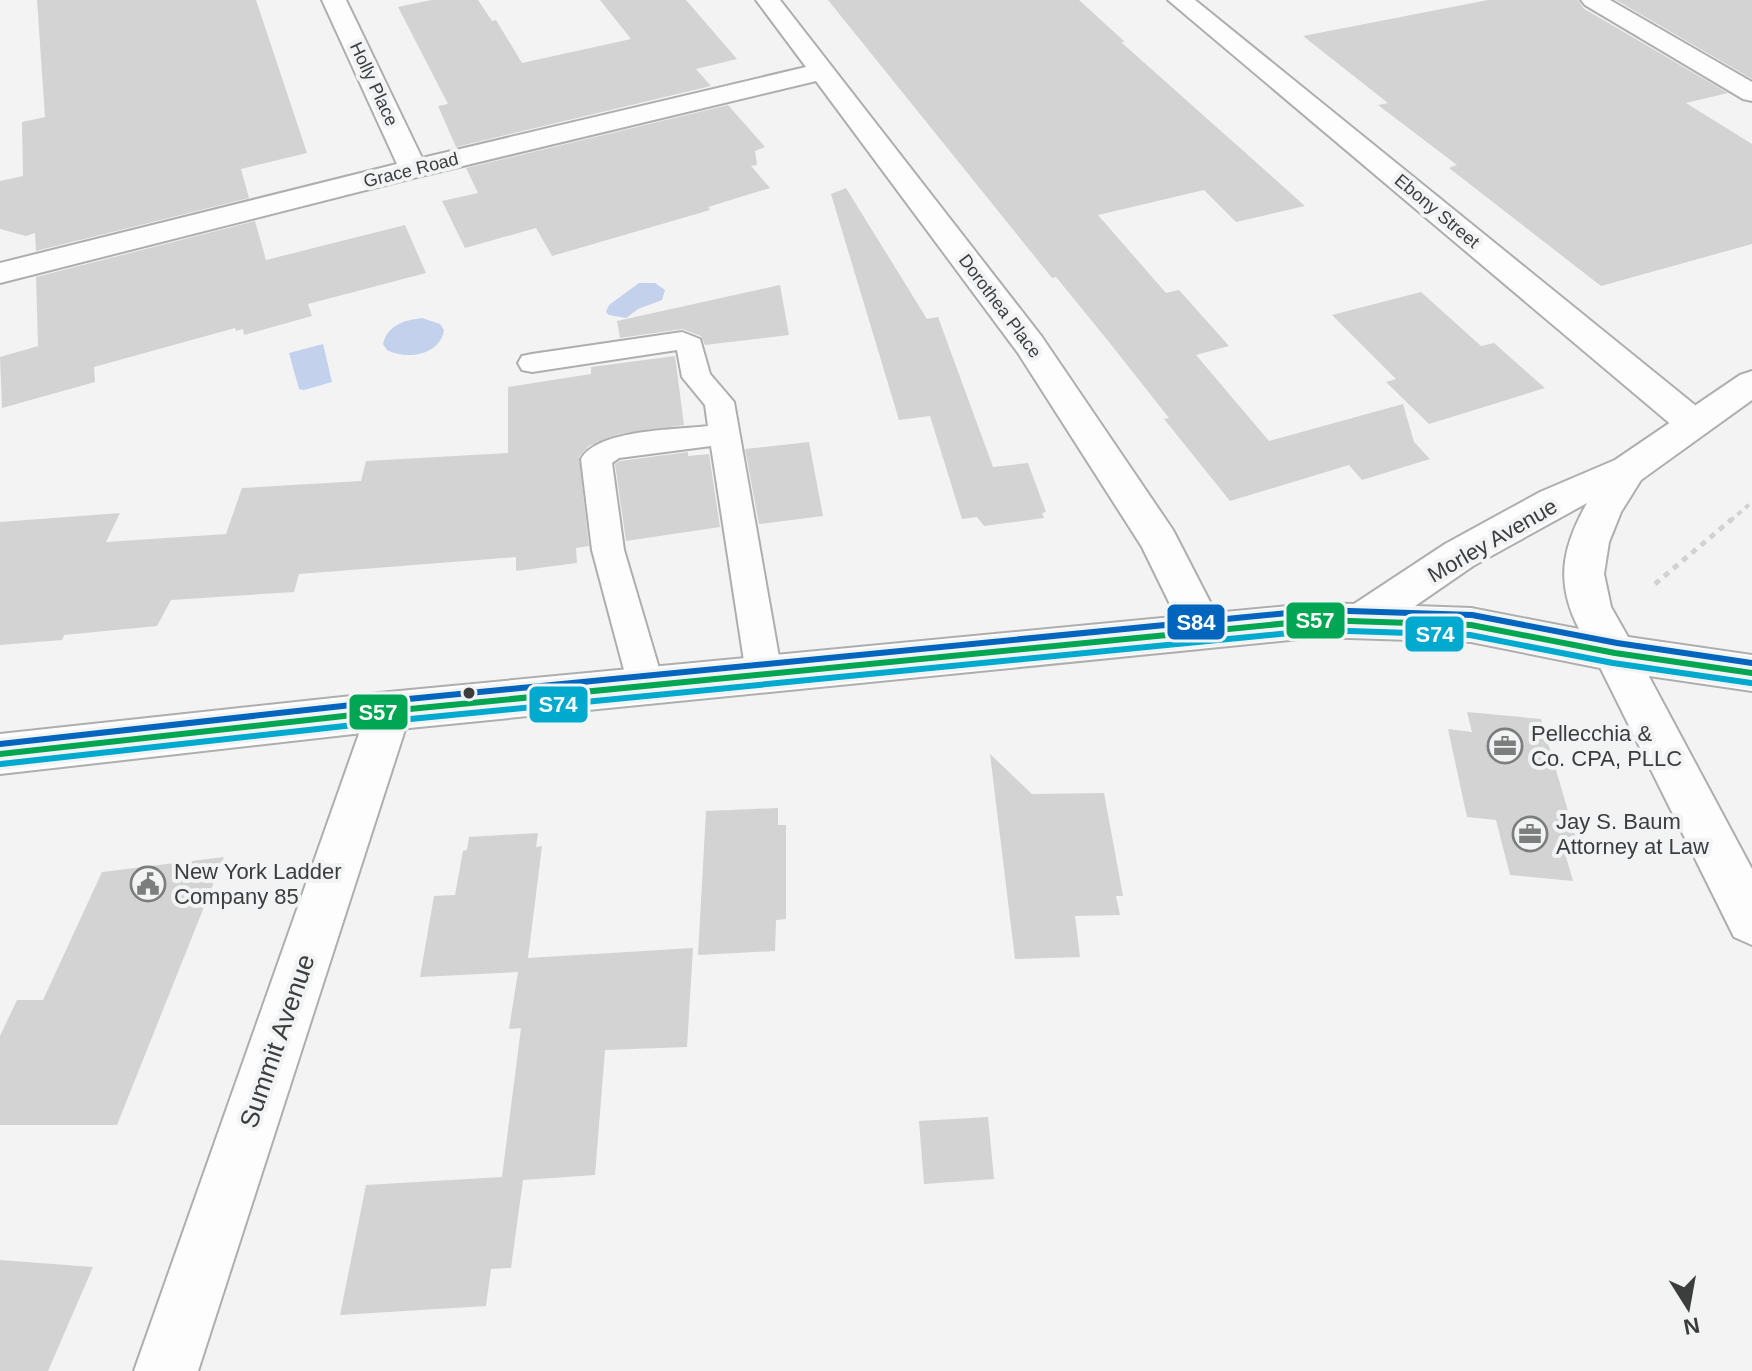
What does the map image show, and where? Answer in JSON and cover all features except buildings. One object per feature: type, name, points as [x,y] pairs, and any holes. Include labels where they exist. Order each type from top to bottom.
[{"type":"street","name":"Holly Place","points":[[334,0],[413,169]]},
{"type":"street","name":"Dorothea Place","points":[[768,0],[1039,358],[1159,541],[1204,631]]},
{"type":"street","name":"Ebony Street","points":[[1180,0],[1693,423]]},
{"type":"street","points":[[1593,0],[1752,93]]},
{"type":"street","name":"Grace Road","points":[[0,273],[413,169],[823,71]]},
{"type":"street","name":"Morley Avenue","points":[[1362,621],[1459,555],[1554,502],[1628,470],[1752,383]]},
{"type":"street","name":"Morley Avenue","points":[[1628,470],[1599,512],[1587,553],[1585,591],[1752,920]]},
{"type":"street","points":[[0,754],[389,711],[1320,620],[1471,625],[1615,653],[1752,673]]},
{"type":"street","name":"Summit Avenue","points":[[166,1371],[389,711]]},
{"type":"lane","points":[[532,363],[682,341],[690,345],[696,377],[719,402],[764,674]]},
{"type":"lane","points":[[646,685],[608,550],[596,459],[616,448],[724,434]]},
{"type":"path","points":[[1655,584],[1752,502]]},
{"type":"water","points":[[639,283],[655,283],[665,290],[662,300],[638,309],[626,318],[606,312],[609,305]]},
{"type":"water","points":[[422,318],[440,324],[444,330],[436,346],[412,355],[387,350],[383,344],[388,332],[403,322]]},
{"type":"water","points":[[323,344],[332,382],[299,389],[289,353]]},
{"type":"transit line","name":"S84","points":[[0,744],[388,701],[1319,610],[1472,615],[1617,643],[1752,663]]},
{"type":"transit line","name":"S57","points":[[0,754],[389,711],[1320,620],[1471,625],[1615,653],[1752,673]]},
{"type":"transit line","name":"S74","points":[[1,764],[390,721],[1320,630],[1470,635],[1613,663],[1751,683]]},
{"type":"place","name":"Pellecchia & Co. CPA, PLLC","points":[[1505,746]]},
{"type":"place","name":"Jay S. Baum Attorney at Law","points":[[1530,834]]},
{"type":"place","name":"New York Ladder Company 85","points":[[148,884]]}]
